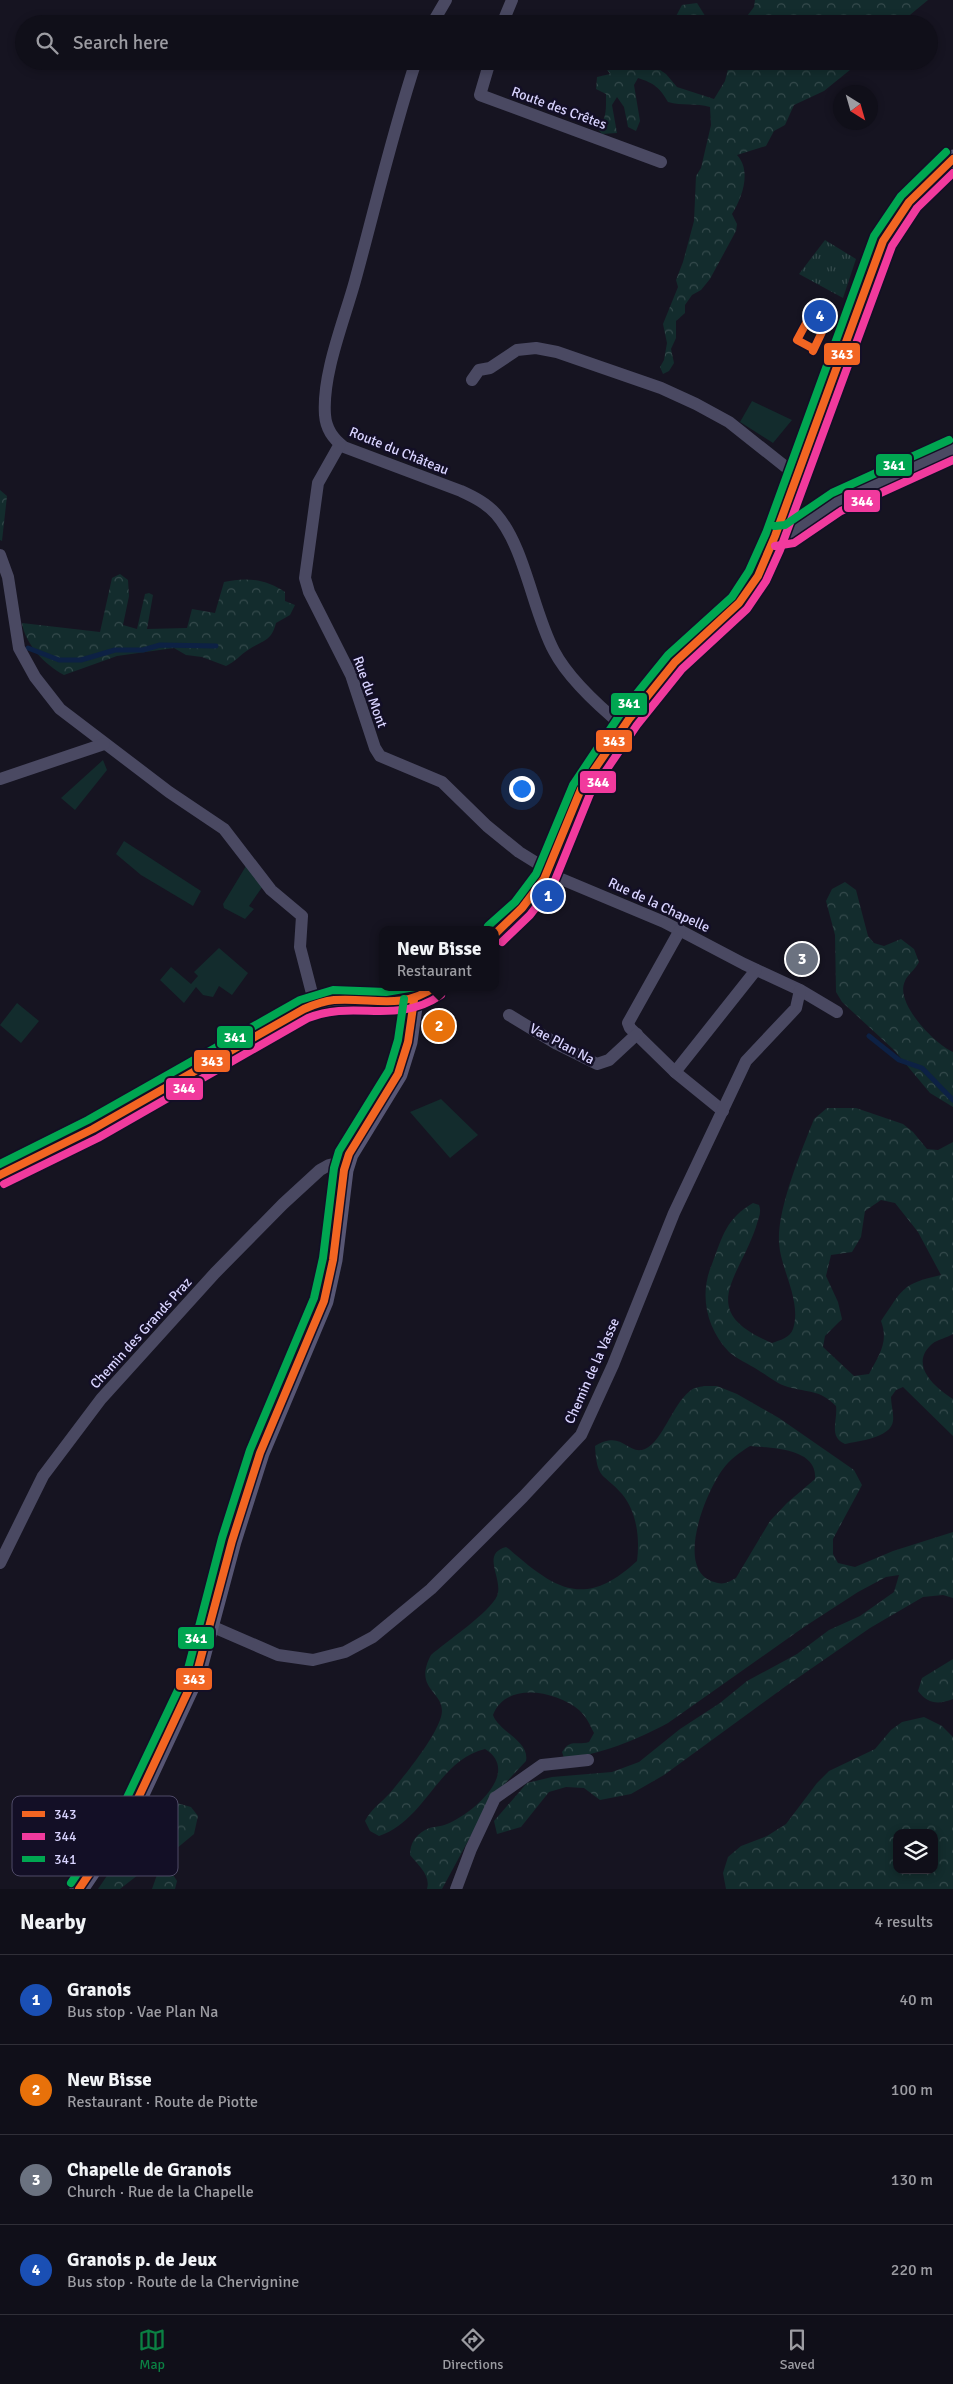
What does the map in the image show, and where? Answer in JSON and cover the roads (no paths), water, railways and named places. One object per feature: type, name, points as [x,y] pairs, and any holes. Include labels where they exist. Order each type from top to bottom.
[{"type":"street","points":[[437,15],[446,0]]},
{"type":"street","points":[[506,15],[512,0]]},
{"type":"street","name":"Route du Château","points":[[413,70],[385,163],[328,380],[325,398],[326,422],[332,435],[340,444],[479,499],[495,513],[512,541],[559,660],[597,703],[624,727]]},
{"type":"street","name":"Route des Crêtes","points":[[487,70],[480,95],[661,162]]},
{"type":"street","points":[[499,930],[528,903],[547,871],[577,796],[624,727],[675,662],[744,598],[763,567],[883,241],[909,202],[953,159]]},
{"type":"street","points":[[472,380],[479,370],[490,368],[517,350],[536,348],[557,352],[660,388],[696,404],[729,422],[797,476]]},
{"type":"street","name":"Rue du Mont","points":[[340,444],[318,483],[305,578],[309,592],[351,675],[375,748],[380,756],[442,782],[487,826],[519,852],[547,871]]},
{"type":"street","points":[[775,536],[790,534],[825,508],[848,496],[953,449]]},
{"type":"street","points":[[0,555],[8,577],[19,648],[35,677],[60,709],[104,744],[224,829],[271,890],[302,916],[299,926],[300,947],[315,1005]]},
{"type":"street","points":[[0,779],[104,744]]},
{"type":"street","name":"Rue de la Chapelle","points":[[547,871],[680,930],[756,970],[800,990],[837,1012]]},
{"type":"street","points":[[680,930],[629,1018],[629,1025],[675,1072],[723,1111]]},
{"type":"street","points":[[675,1072],[756,970]]},
{"type":"street","name":"Chemin de la Vasse","points":[[211,1626],[278,1656],[313,1660],[345,1652],[373,1637],[430,1589],[523,1497],[581,1434],[613,1365],[674,1213],[746,1062],[796,1008],[800,990]]},
{"type":"street","points":[[0,1176],[93,1129],[279,1022],[315,1005],[332,1000],[396,1003],[414,1000],[429,991]]},
{"type":"street","points":[[139,1796],[197,1672],[211,1626],[232,1542],[260,1454],[324,1301],[334,1253],[347,1162],[353,1145],[377,1110],[398,1074],[408,1042],[414,1000]]},
{"type":"street","name":"Vae Plan Na","points":[[509,1015],[547,1038],[597,1064],[609,1060],[637,1034]]},
{"type":"street","name":"Chemin des Grands Praz","points":[[0,1563],[43,1476],[101,1399],[215,1272],[283,1204],[320,1170],[330,1165],[347,1162]]},
{"type":"street","points":[[456,1889],[471,1849],[495,1798],[542,1765],[588,1760]]},
{"type":"street","points":[[79,1889],[88,1876]]},
{"type":"waterway","points":[[28,648],[59,660],[81,660],[115,650],[143,650],[160,645],[216,646]]},
{"type":"waterway","points":[[869,1036],[899,1060],[922,1068],[953,1100]]},
{"type":"place","name":"Granois p. de Jeux","points":[[820,316]]},
{"type":"place","name":"Granois","points":[[548,896]]},
{"type":"place","name":"Chapelle de Granois","points":[[802,959]]},
{"type":"place","name":"New Bisse","points":[[439,1026]]}]
